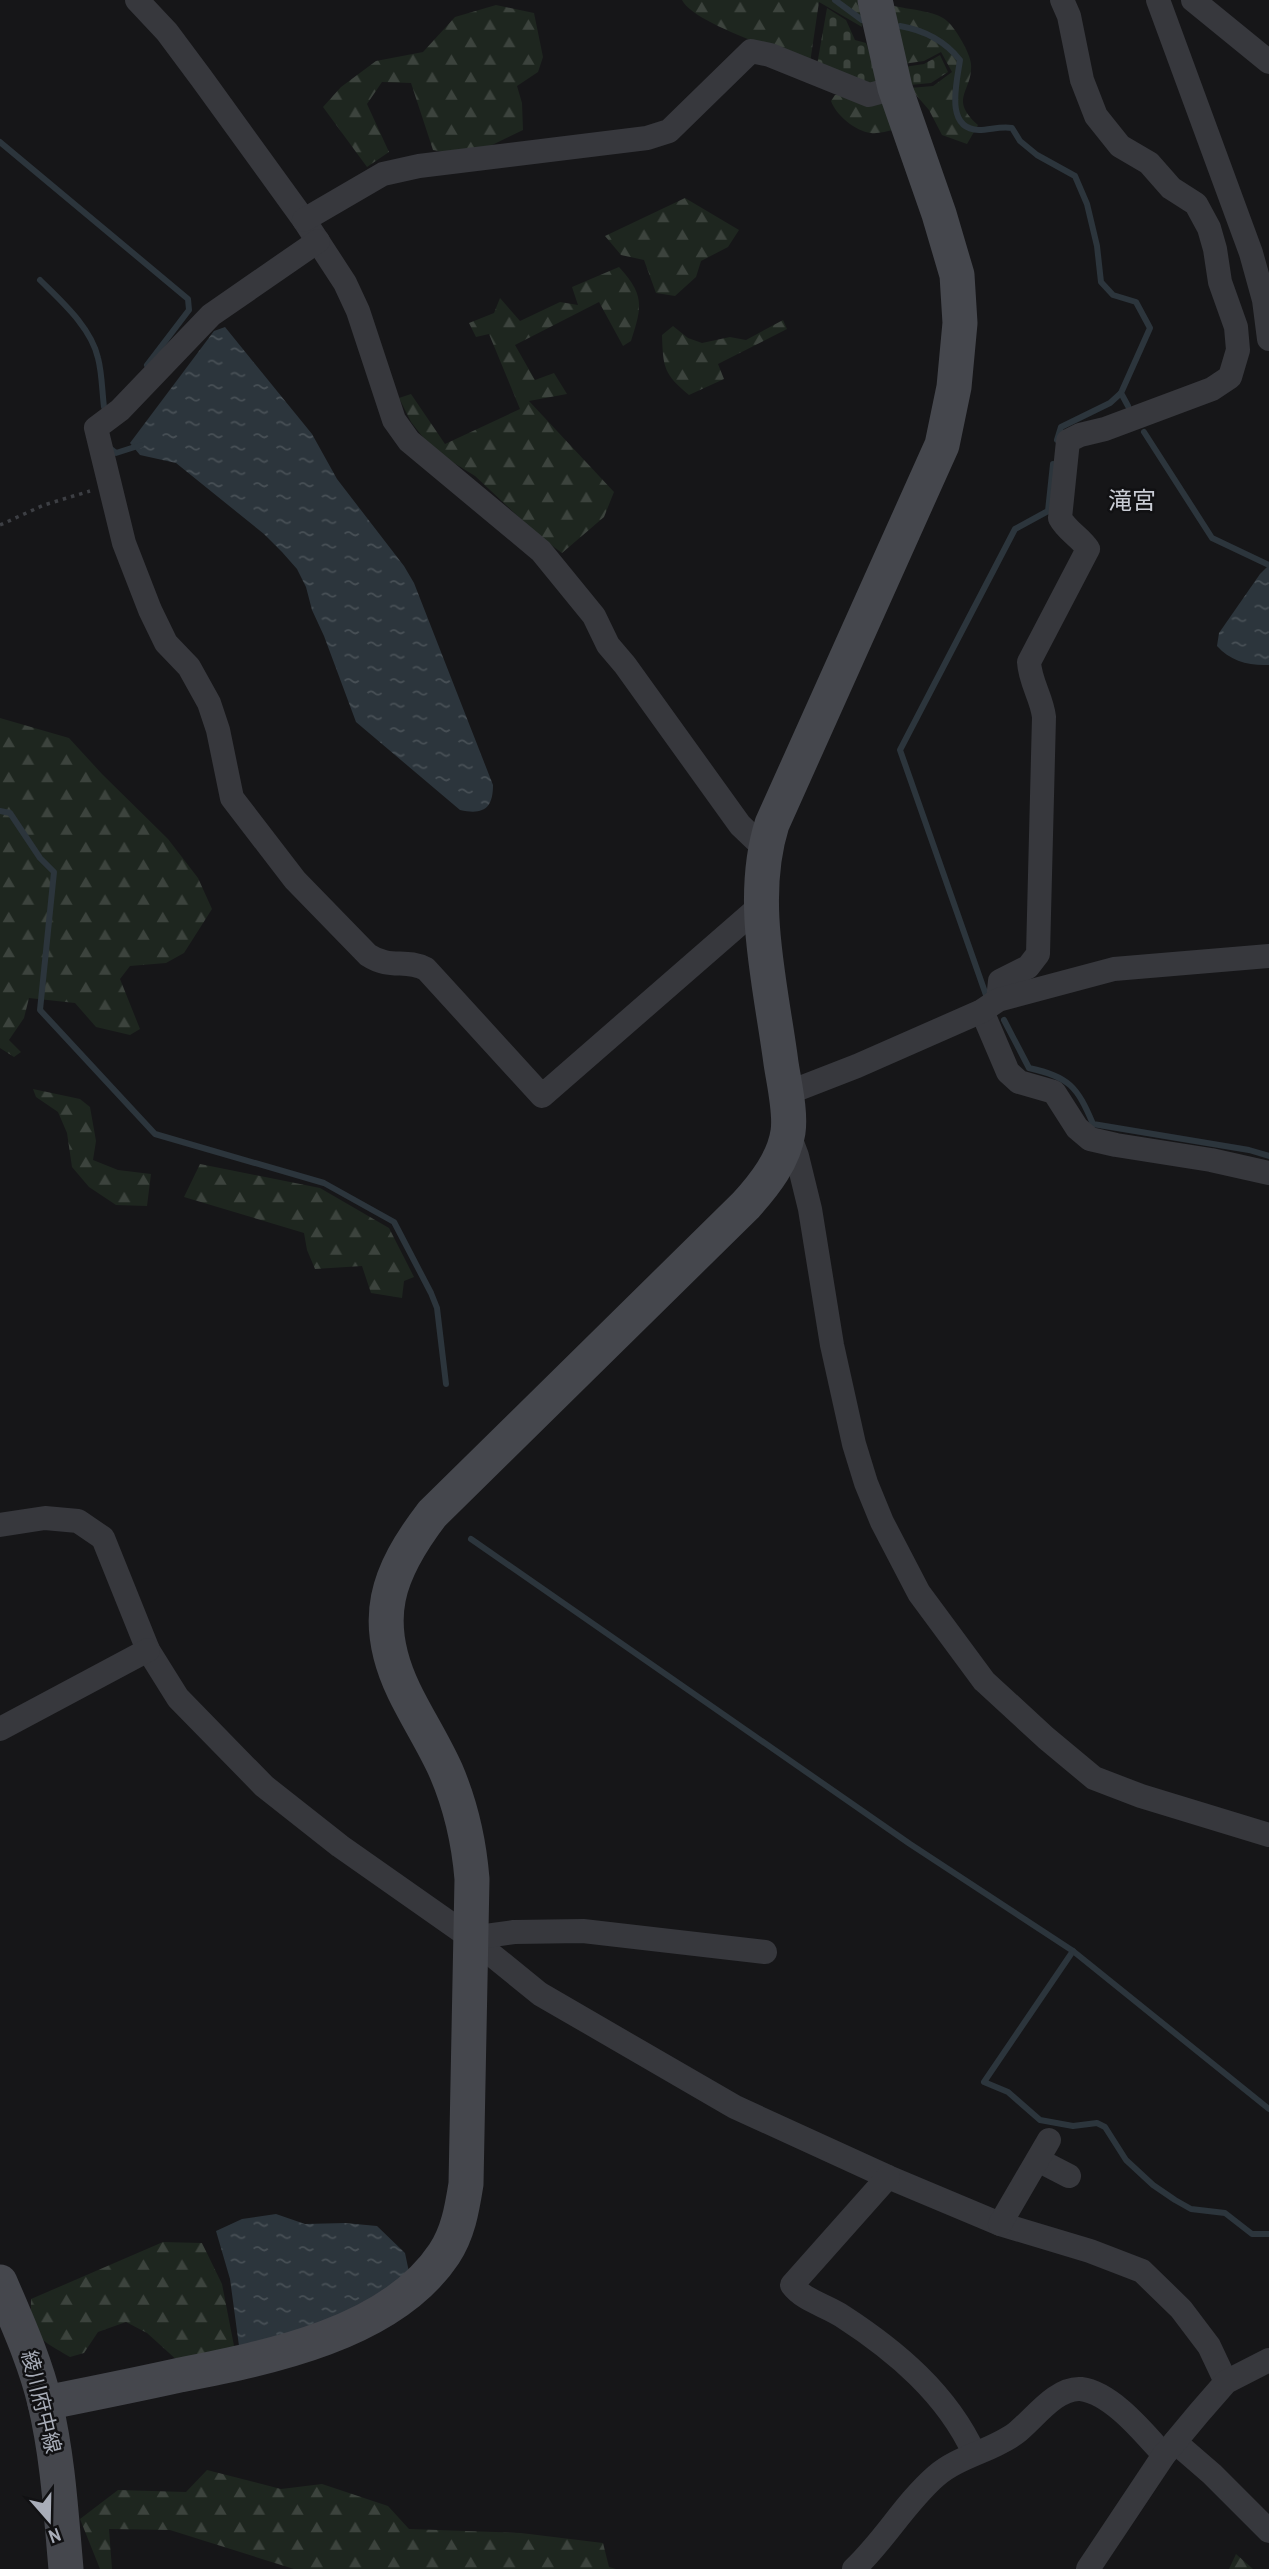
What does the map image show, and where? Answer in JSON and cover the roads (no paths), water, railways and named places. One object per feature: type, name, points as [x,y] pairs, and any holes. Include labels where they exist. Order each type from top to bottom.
[{"type":"street","points":[[137,0],[174,42],[304,220],[345,283],[358,311],[394,420],[409,441],[541,551],[560,572],[594,616],[608,645],[625,664],[740,825],[764,848]]},
{"type":"street","points":[[875,0],[895,88],[939,214],[957,275],[960,323],[954,387],[942,445],[772,824],[764,848],[760,906],[788,1132],[810,1209],[832,1345],[853,1444],[882,1522],[919,1593],[984,1681],[1094,1778],[1141,1796],[1269,1835]]},
{"type":"street","points":[[1062,0],[1069,16],[1082,80],[1096,116],[1120,146],[1149,163],[1171,188],[1196,204],[1209,228],[1220,282],[1236,327],[1238,350],[1230,377],[1212,389],[1068,441],[1060,518],[1066,528],[1082,539],[1088,550],[1029,662],[1030,676],[1042,701],[1044,717],[1038,954],[1028,967],[1000,981],[990,1005],[1008,1072],[1020,1082],[1054,1091],[1077,1128],[1090,1139],[1269,1173]]},
{"type":"street","points":[[1158,0],[1251,253],[1264,300],[1269,339]]},
{"type":"street","points":[[1193,0],[1269,62]]},
{"type":"street","points":[[304,220],[383,174],[395,171],[647,138],[669,131],[751,51],[770,55],[869,95],[895,88]]},
{"type":"street","points":[[318,241],[211,315],[120,410],[96,428],[124,543],[166,643],[189,667],[209,703],[218,730],[232,798],[295,880],[368,955],[382,964],[417,964],[426,969],[542,1096],[760,906]]},
{"type":"street","points":[[785,1094],[857,1066],[990,1005],[1114,969],[1269,956]]},
{"type":"street","points":[[45,2403],[265,2358],[301,2348],[351,2327],[404,2295],[443,2255],[455,2233],[466,2184],[472,1879],[462,1819],[445,1769],[403,1689],[388,1643],[388,1595],[396,1568],[411,1541],[432,1514],[765,1184],[778,1161],[788,1132]]},
{"type":"street","points":[[0,1525],[45,1518],[78,1521],[103,1538],[148,1650],[178,1699],[264,1786],[340,1846],[471,1938],[540,1994],[735,2107],[888,2177],[1000,2224],[1090,2251],[1142,2271],[1181,2309],[1209,2346],[1226,2382]]},
{"type":"street","points":[[0,1729],[148,1650]]},
{"type":"street","points":[[471,1938],[514,1932],[583,1931],[765,1952]]},
{"type":"street","points":[[1000,2224],[1044,2150],[1069,2175]]},
{"type":"street","points":[[888,2177],[792,2285],[798,2294],[829,2307],[881,2342],[914,2370],[962,2428],[974,2454]]},
{"type":"street","name":"綾川府中線","points":[[0,2282],[23,2335],[45,2403],[58,2477],[65,2569]]},
{"type":"street","points":[[1088,2569],[1169,2449],[1226,2382],[1269,2360]]},
{"type":"street","points":[[854,2569],[936,2476],[1014,2434],[1063,2392],[1081,2389],[1104,2397],[1169,2449],[1212,2474],[1269,2531]]},
{"type":"water","points":[[225,327],[312,434],[337,479],[414,583],[493,785],[489,805],[481,811],[460,810],[356,722],[312,610],[306,587],[297,569],[282,552],[264,534],[176,463],[140,455],[130,443],[214,331]]},
{"type":"water","points":[[1269,565],[1269,665],[1254,665],[1234,659],[1217,646],[1219,633]]},
{"type":"water","points":[[276,2214],[305,2224],[345,2223],[377,2226],[405,2253],[409,2272],[379,2295],[330,2323],[239,2346],[230,2279],[216,2231],[242,2219]]},
{"type":"waterway","points":[[835,0],[862,20]]},
{"type":"waterway","points":[[900,26],[933,37],[948,47],[960,60],[955,103],[961,122],[968,128],[979,130],[1012,128],[1020,141],[1037,155],[1075,176],[1087,204],[1097,246],[1101,282],[1113,295],[1136,302],[1150,328],[1121,393],[1128,406]]},
{"type":"waterway","points":[[0,142],[188,299],[189,310],[147,365]]},
{"type":"waterway","points":[[40,280],[74,315],[89,336],[99,364],[104,407]]},
{"type":"waterway","points":[[1057,440],[1061,427],[1110,403],[1121,393]]},
{"type":"waterway","points":[[1144,432],[1212,538],[1269,565]]},
{"type":"waterway","points":[[111,449],[116,453],[141,445]]},
{"type":"waterway","points":[[986,995],[900,750],[1015,529],[1048,511],[1053,464]]},
{"type":"waterway","points":[[0,811],[10,813],[40,858],[54,872],[40,1010],[155,1134],[324,1183],[394,1222],[437,1308],[446,1384]]},
{"type":"waterway","points":[[1004,1020],[1029,1068],[1054,1075],[1070,1085],[1082,1100],[1093,1124],[1249,1150],[1269,1156]]},
{"type":"waterway","points":[[471,1539],[910,1844],[1073,1951],[984,2082],[1008,2092],[1040,2120],[1073,2126],[1097,2123],[1105,2127],[1126,2160],[1153,2185],[1175,2200],[1191,2209],[1225,2213],[1252,2234],[1269,2234]]},
{"type":"waterway","points":[[1073,1951],[1269,2109]]},
{"type":"district","name":"滝宮","points":[[1132,501]]}]
